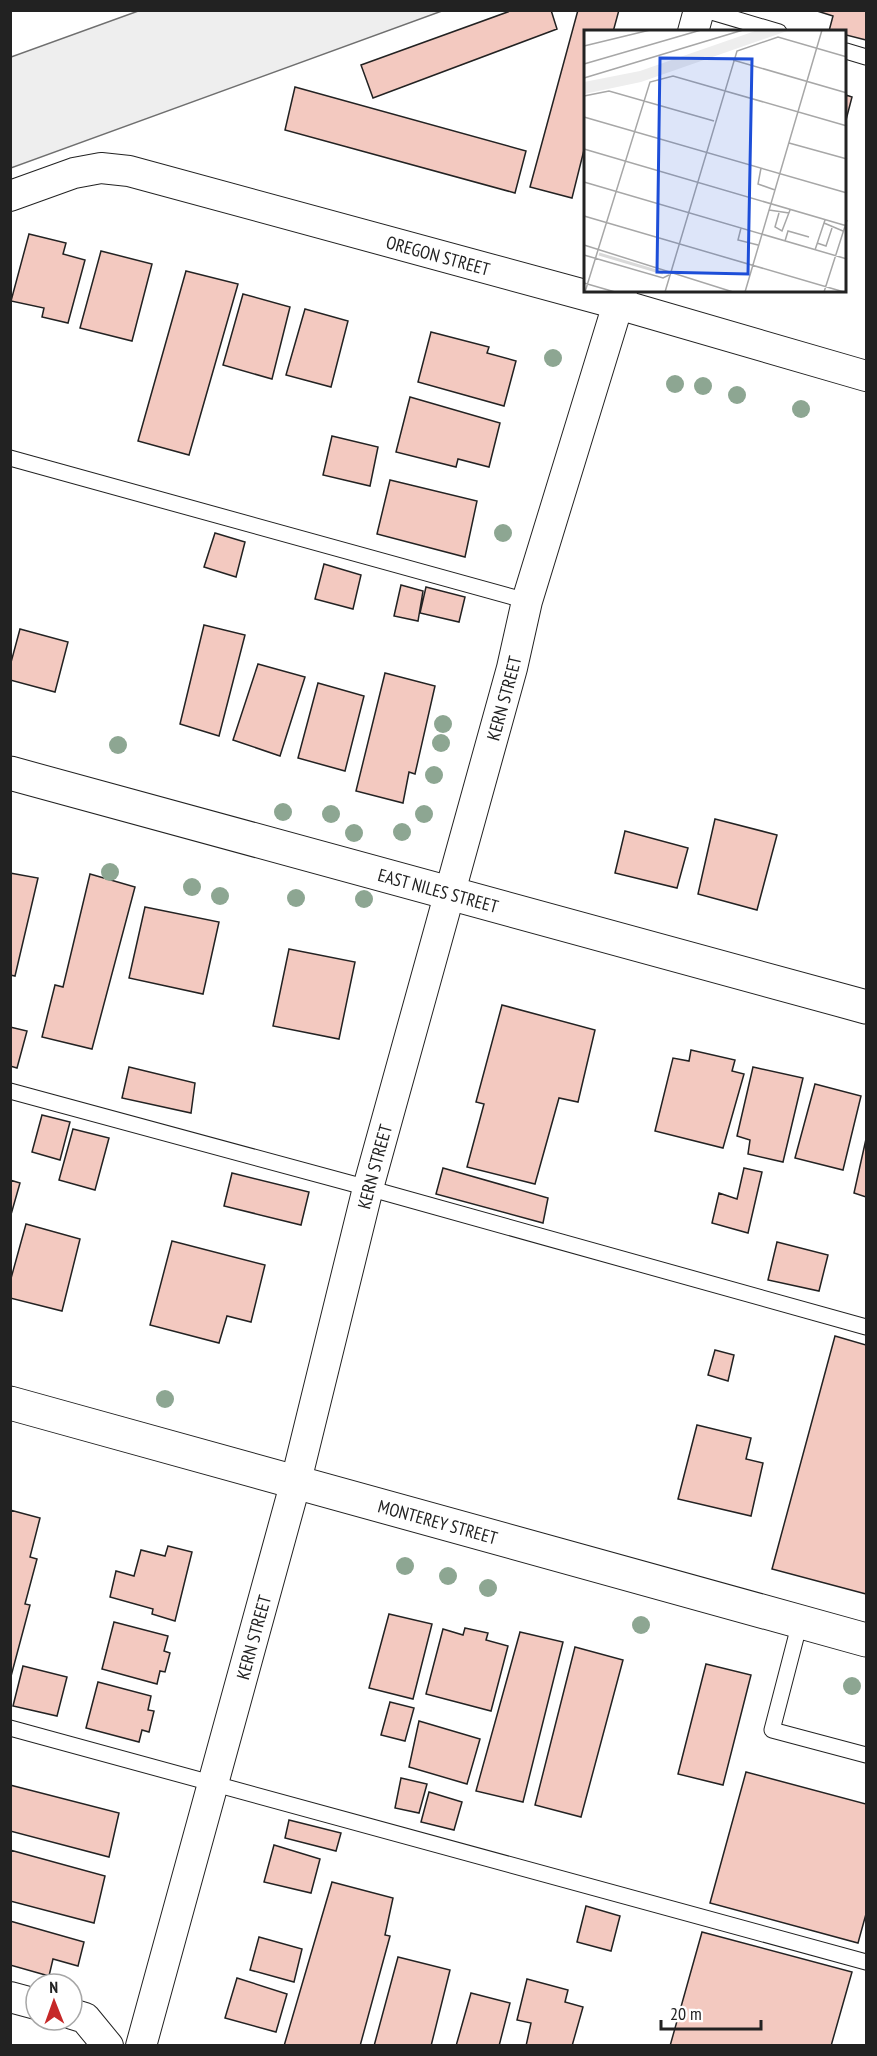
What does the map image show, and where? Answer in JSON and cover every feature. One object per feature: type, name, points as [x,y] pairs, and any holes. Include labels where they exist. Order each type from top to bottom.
[{"type":"main road","name":"EAST NILES STREET","points":[[10,773],[867,1007]]},
{"type":"main road","name":"MONTEREY STREET","points":[[10,1403],[867,1640]]},
{"type":"street","points":[[694,30],[699,10]]},
{"type":"street","name":"OREGON STREET","points":[[10,196],[74,173],[102,168],[129,171],[584,289]]},
{"type":"street","name":"OREGON STREET","points":[[597,292],[867,376]]},
{"type":"street","name":"KERN STREET","points":[[141,2046],[296,1481],[368,1188],[512,668],[527,601],[620,298]]},
{"type":"street","points":[[84,2018],[108,2046]]},
{"type":"lane","points":[[705,10],[772,30]]},
{"type":"lane","points":[[847,51],[867,57]]},
{"type":"lane","points":[[10,458],[527,601]]},
{"type":"lane","points":[[10,1091],[867,1327]]},
{"type":"lane","points":[[800,1622],[772,1730],[867,1755]]},
{"type":"lane","points":[[10,1728],[867,1962]]},
{"type":"shaded area","points":[[141,10],[442,11],[11,168],[11,57]]},
{"type":"building","points":[[513,10],[551,10],[557,29],[373,98],[361,65]]},
{"type":"building","points":[[578,10],[619,10],[614,30],[584,30],[584,150],[572,198],[530,187]]},
{"type":"building","points":[[814,10],[866,10],[866,40],[847,35],[847,30],[829,30],[833,16]]},
{"type":"building","points":[[295,87],[526,151],[515,193],[285,130]]},
{"type":"building","points":[[847,95],[852,97],[847,116]]},
{"type":"building","points":[[29,234],[66,243],[63,254],[85,260],[68,323],[42,317],[44,308],[11,301]]},
{"type":"building","points":[[101,251],[152,264],[132,341],[80,328]]},
{"type":"building","points":[[186,271],[238,284],[189,455],[138,441]]},
{"type":"building","points":[[243,294],[290,307],[272,379],[223,365]]},
{"type":"building","points":[[305,309],[348,321],[331,387],[286,375]]},
{"type":"building","points":[[431,332],[489,347],[487,353],[516,361],[504,406],[418,382]]},
{"type":"building","points":[[410,397],[500,423],[489,467],[458,459],[456,467],[396,452]]},
{"type":"building","points":[[332,436],[378,447],[370,486],[323,475]]},
{"type":"building","points":[[390,480],[477,501],[465,557],[377,534]]},
{"type":"building","points":[[215,533],[245,542],[236,577],[204,567]]},
{"type":"building","points":[[324,564],[361,575],[353,609],[315,599]]},
{"type":"building","points":[[401,585],[423,591],[418,621],[394,616]]},
{"type":"building","points":[[426,587],[465,597],[459,622],[420,613]]},
{"type":"building","points":[[204,625],[245,635],[219,736],[180,724]]},
{"type":"building","points":[[20,629],[68,642],[55,692],[10,680],[10,666]]},
{"type":"building","points":[[258,664],[305,677],[280,756],[233,740]]},
{"type":"building","points":[[385,673],[435,686],[415,774],[409,772],[403,803],[356,791]]},
{"type":"building","points":[[318,683],[364,696],[345,771],[298,758]]},
{"type":"building","points":[[715,819],[777,835],[757,910],[698,894]]},
{"type":"building","points":[[625,831],[688,848],[677,888],[615,873]]},
{"type":"building","points":[[10,873],[38,878],[15,976],[10,975]]},
{"type":"building","points":[[90,874],[135,887],[92,1049],[42,1037],[55,985],[63,987]]},
{"type":"building","points":[[145,907],[219,922],[203,994],[129,978]]},
{"type":"building","points":[[289,949],[355,962],[339,1039],[273,1026]]},
{"type":"building","points":[[502,1005],[595,1030],[578,1102],[559,1098],[535,1184],[467,1167],[484,1104],[476,1102]]},
{"type":"building","points":[[10,1027],[27,1031],[17,1068],[10,1066]]},
{"type":"building","points":[[691,1050],[735,1060],[732,1071],[744,1074],[723,1148],[655,1131],[673,1058],[689,1061]]},
{"type":"building","points":[[129,1067],[195,1083],[191,1113],[122,1098]]},
{"type":"building","points":[[753,1067],[803,1078],[783,1162],[748,1154],[750,1140],[737,1136]]},
{"type":"building","points":[[815,1084],[861,1096],[843,1170],[795,1158]]},
{"type":"building","points":[[42,1115],[70,1122],[60,1160],[32,1152]]},
{"type":"building","points":[[73,1129],[109,1138],[95,1190],[59,1180]]},
{"type":"building","points":[[866,1139],[866,1197],[854,1193]]},
{"type":"building","points":[[443,1168],[548,1198],[543,1223],[436,1194]]},
{"type":"building","points":[[744,1168],[762,1172],[748,1233],[712,1223],[719,1193],[737,1199]]},
{"type":"building","points":[[232,1173],[309,1192],[301,1225],[224,1206]]},
{"type":"building","points":[[10,1180],[20,1183],[10,1218]]},
{"type":"building","points":[[26,1224],[80,1239],[62,1311],[10,1298],[10,1282]]},
{"type":"building","points":[[172,1241],[265,1265],[251,1322],[227,1316],[219,1343],[150,1325]]},
{"type":"building","points":[[777,1242],[828,1255],[819,1291],[768,1280]]},
{"type":"building","points":[[835,1336],[866,1345],[866,1594],[772,1569]]},
{"type":"building","points":[[715,1350],[734,1355],[728,1381],[708,1375]]},
{"type":"building","points":[[697,1425],[751,1438],[746,1459],[763,1463],[751,1516],[678,1499]]},
{"type":"building","points":[[10,1510],[40,1518],[30,1557],[37,1559],[25,1604],[30,1605],[10,1680]]},
{"type":"building","points":[[168,1546],[192,1552],[175,1621],[152,1614],[153,1609],[110,1597],[116,1571],[134,1576],[141,1550],[165,1556]]},
{"type":"building","points":[[389,1614],[432,1624],[413,1699],[369,1688]]},
{"type":"building","points":[[114,1622],[168,1636],[164,1651],[170,1653],[165,1672],[160,1671],[157,1684],[102,1669]]},
{"type":"building","points":[[465,1628],[488,1633],[486,1640],[508,1646],[491,1711],[426,1694],[443,1629],[463,1635]]},
{"type":"building","points":[[520,1632],[563,1642],[523,1802],[476,1791]]},
{"type":"building","points":[[575,1647],[623,1660],[581,1817],[535,1805]]},
{"type":"building","points":[[706,1664],[751,1675],[723,1785],[678,1774]]},
{"type":"building","points":[[23,1666],[67,1677],[57,1716],[13,1706]]},
{"type":"building","points":[[98,1682],[151,1696],[148,1710],[154,1711],[149,1732],[142,1730],[139,1742],[86,1728]]},
{"type":"building","points":[[390,1702],[414,1708],[405,1741],[381,1735]]},
{"type":"building","points":[[419,1721],[480,1739],[467,1784],[409,1767]]},
{"type":"building","points":[[746,1772],[866,1804],[866,1914],[858,1943],[710,1903]]},
{"type":"building","points":[[401,1778],[427,1784],[419,1813],[395,1808]]},
{"type":"building","points":[[10,1785],[119,1813],[109,1857],[10,1831]]},
{"type":"building","points":[[429,1792],[462,1802],[454,1830],[421,1822]]},
{"type":"building","points":[[289,1820],[341,1833],[336,1851],[285,1838]]},
{"type":"building","points":[[274,1845],[320,1859],[311,1893],[264,1882]]},
{"type":"building","points":[[10,1850],[105,1876],[94,1923],[10,1901]]},
{"type":"building","points":[[332,1882],[393,1898],[385,1935],[390,1936],[360,2046],[284,2046]]},
{"type":"building","points":[[586,1906],[620,1916],[611,1951],[577,1942]]},
{"type":"building","points":[[10,1921],[84,1942],[78,1966],[53,1959],[50,1972],[35,1972],[10,1965]]},
{"type":"building","points":[[702,1932],[852,1972],[831,2046],[670,2046]]},
{"type":"building","points":[[259,1937],[302,1949],[294,1982],[250,1970]]},
{"type":"building","points":[[398,1957],[450,1970],[431,2046],[374,2046]]},
{"type":"building","points":[[237,1978],[287,1994],[276,2032],[225,2018]]},
{"type":"building","points":[[527,1979],[568,1990],[565,2002],[583,2007],[572,2046],[526,2046],[531,2023],[517,2020]]},
{"type":"building","points":[[471,1993],[510,2003],[499,2046],[456,2046]]}]
